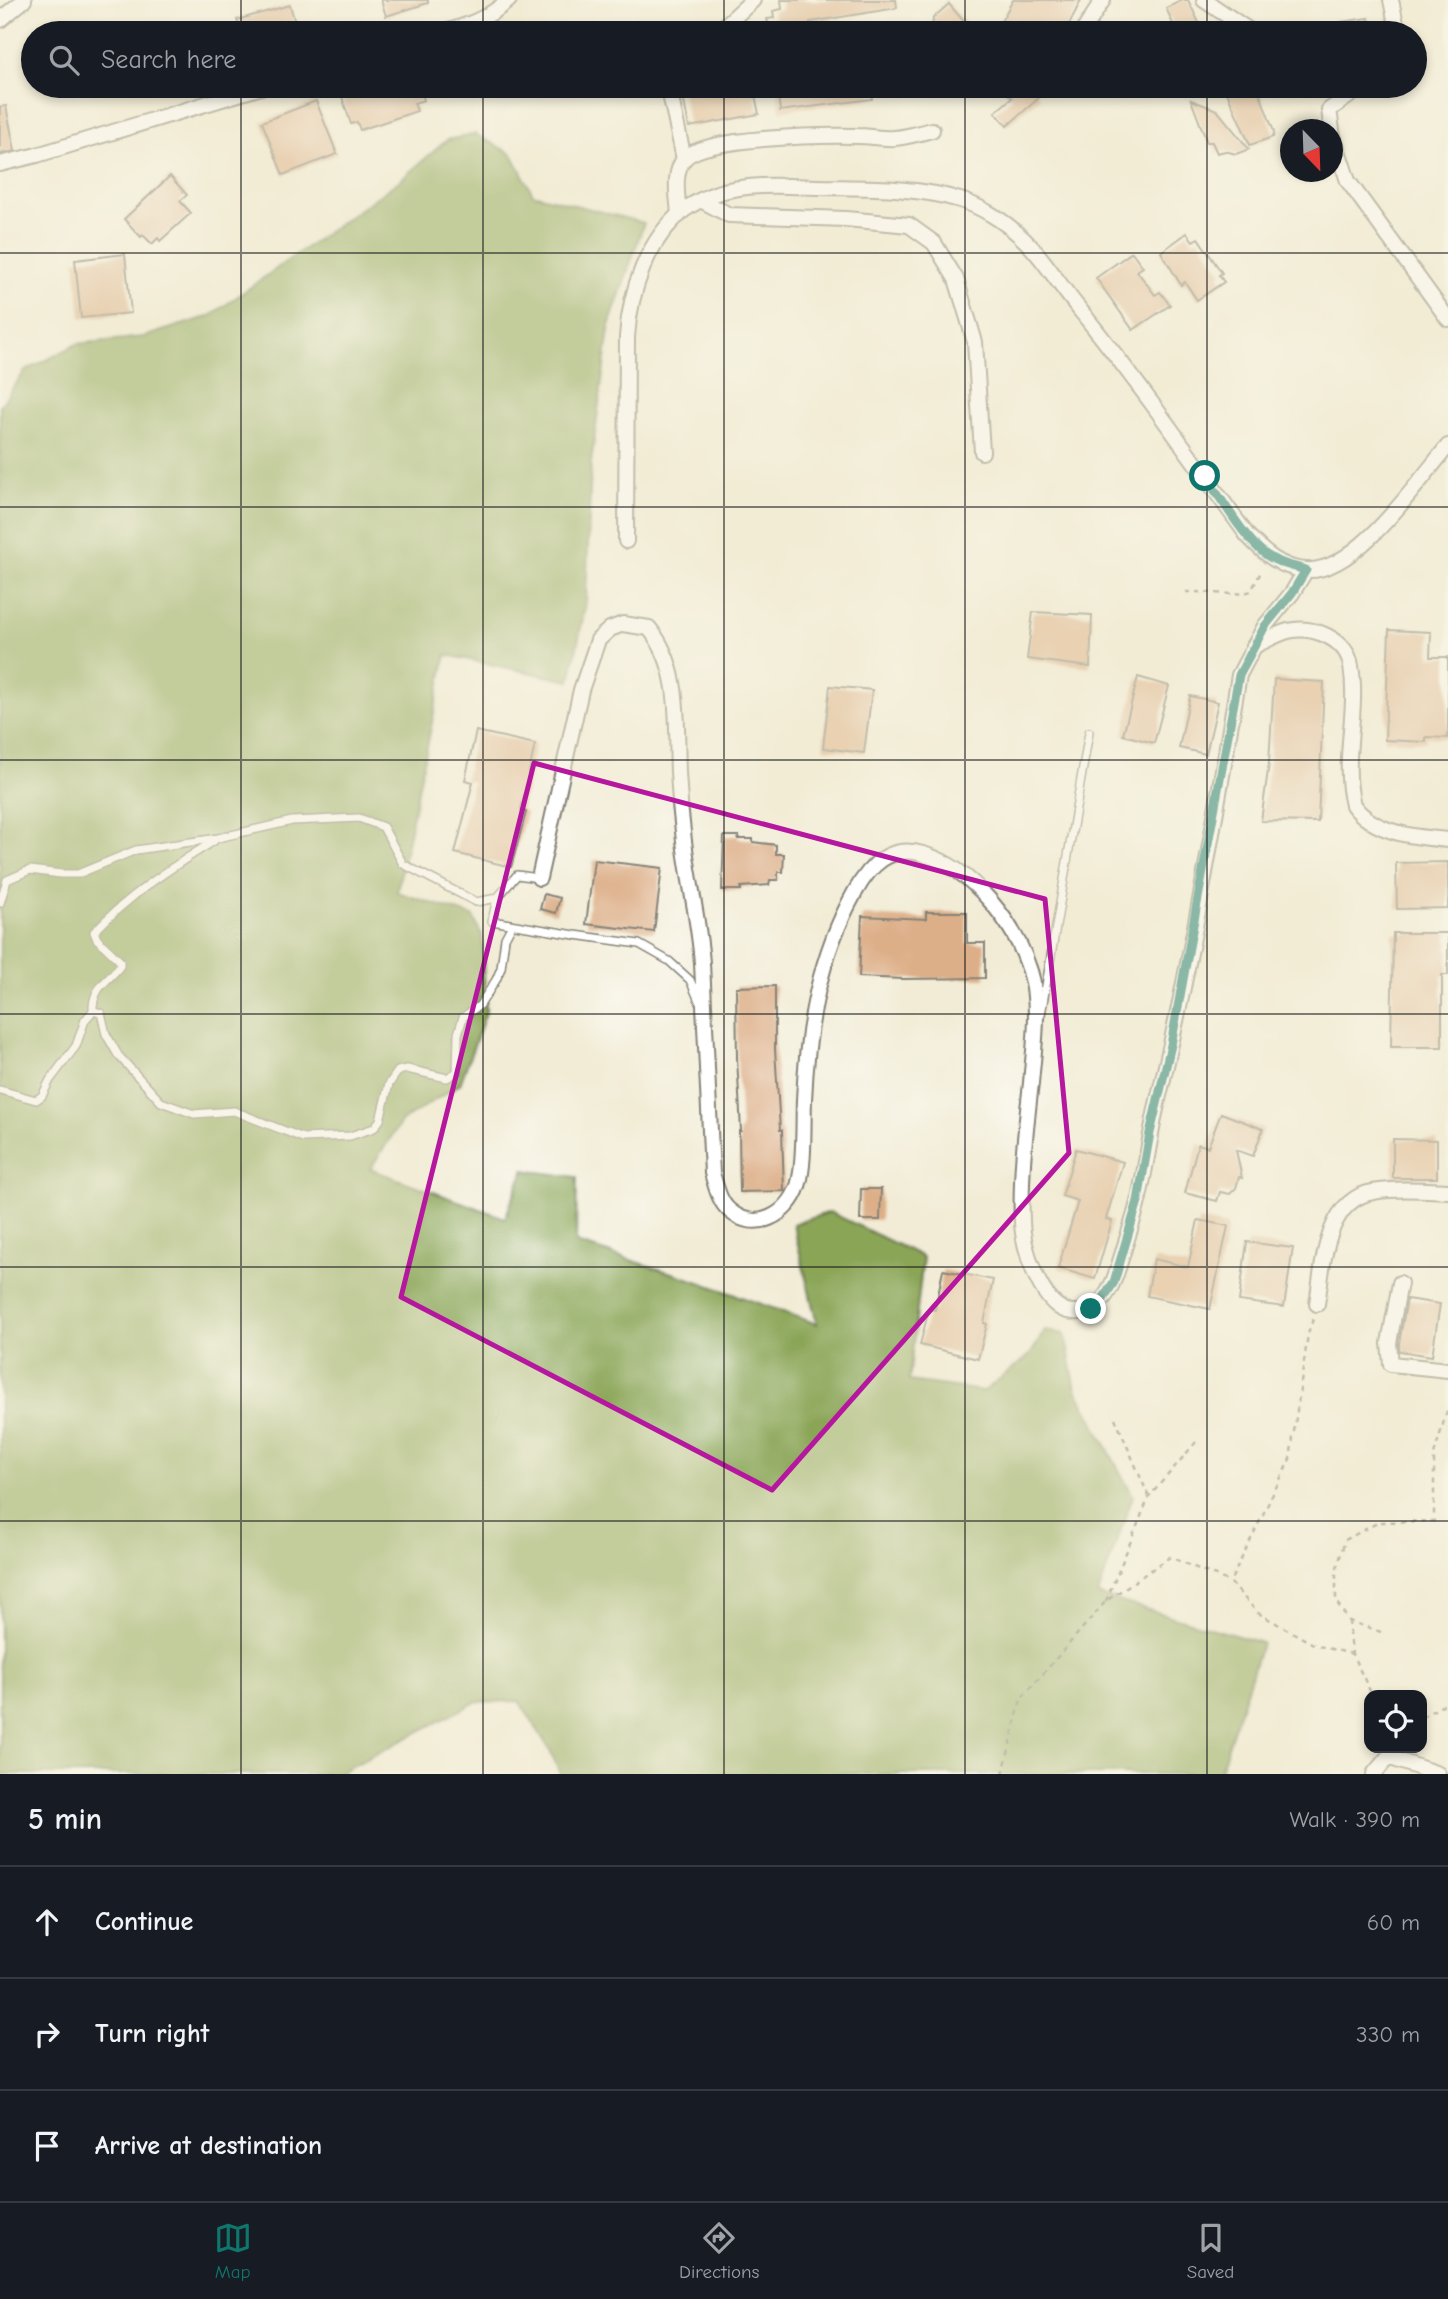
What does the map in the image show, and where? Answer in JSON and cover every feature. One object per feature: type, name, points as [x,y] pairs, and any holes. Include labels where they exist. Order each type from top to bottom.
[{"type":"street","points":[[0,20],[24,0]]},
{"type":"street","points":[[479,21],[494,13],[509,0]]},
{"type":"street","points":[[730,21],[753,0]]},
{"type":"street","points":[[1090,21],[1103,0]]},
{"type":"street","points":[[1204,0],[1235,21]]},
{"type":"street","points":[[1391,0],[1395,21]]},
{"type":"street","points":[[0,163],[37,155],[225,98]]},
{"type":"street","points":[[671,98],[684,159]]},
{"type":"street","points":[[1330,119],[1329,110],[1346,98]]},
{"type":"street","points":[[679,215],[679,167],[684,159],[698,150],[723,143],[834,136],[895,138],[932,130]]},
{"type":"street","points":[[1343,165],[1348,181],[1448,319]]},
{"type":"street","points":[[626,541],[628,317],[642,267],[658,240],[679,215],[719,192],[770,187],[861,188],[937,194],[962,200],[992,216],[1018,234],[1041,257],[1156,408],[1247,535],[1264,553],[1282,563],[1306,570],[1328,567],[1351,554],[1372,537],[1448,446]]},
{"type":"street","points":[[701,200],[729,215],[846,219],[909,225],[934,243],[956,279],[975,342],[982,452]]},
{"type":"street","points":[[539,878],[581,690],[598,640],[610,629],[623,624],[649,628],[659,641],[671,669],[678,728],[680,808],[700,934],[712,1172],[720,1198],[729,1211],[752,1220],[776,1216],[785,1210],[798,1186],[807,1042],[828,951],[853,896],[867,873],[884,857],[914,851],[933,857],[969,879],[985,894],[1006,923],[1026,959],[1035,995],[1034,1050],[1021,1225],[1031,1262],[1049,1300],[1059,1309],[1080,1312],[1097,1306],[1114,1282],[1138,1201],[1150,1133],[1171,1045],[1239,675],[1265,626],[1292,593],[1306,570]]},
{"type":"street","points":[[1254,646],[1288,631],[1305,629],[1338,641],[1348,654],[1352,666],[1348,752],[1353,805],[1371,823],[1402,834],[1448,840]]},
{"type":"street","points":[[1317,1304],[1328,1241],[1346,1205],[1353,1198],[1374,1191],[1448,1191]]},
{"type":"street","points":[[1400,1283],[1389,1343],[1391,1364],[1448,1370]]},
{"type":"street","points":[[1374,1774],[1388,1756],[1438,1774]]},
{"type":"lane","points":[[1034,1050],[1089,732]]},
{"type":"lane","points":[[0,903],[7,880],[30,870],[78,874],[136,850],[218,838],[292,821],[359,818],[383,827],[403,864],[476,902],[497,898]]},
{"type":"lane","points":[[93,1011],[99,985],[120,966],[120,961],[97,939],[94,932],[117,909],[166,871],[218,838]]},
{"type":"lane","points":[[539,878],[517,875],[497,898],[492,920],[639,944],[669,961],[690,980],[704,1013]]},
{"type":"lane","points":[[0,1090],[36,1100],[42,1096],[50,1080],[76,1046],[88,1014],[93,1011],[101,1013],[106,1034],[118,1055],[161,1101],[194,1114],[234,1111],[303,1138],[350,1136],[367,1132],[378,1123],[389,1084],[398,1072],[407,1069],[447,1078],[457,1072],[458,1034],[463,1017],[480,1006],[496,980],[501,968],[505,938],[512,925]]},
{"type":"path","points":[[1186,592],[1209,591],[1241,595],[1251,592],[1260,576],[1264,553]]},
{"type":"path","points":[[1230,1582],[1290,1459],[1308,1334],[1317,1304]]},
{"type":"path","points":[[1370,1690],[1352,1654],[1349,1621],[1336,1601],[1336,1571],[1345,1540],[1379,1522],[1434,1521],[1434,1455],[1448,1407]]},
{"type":"path","points":[[1115,1418],[1149,1496]]},
{"type":"path","points":[[1106,1601],[1149,1496],[1196,1442]]},
{"type":"path","points":[[1003,1774],[1021,1699],[1106,1601],[1170,1557],[1230,1582],[1258,1613],[1315,1645],[1352,1654]]},
{"type":"path","points":[[1349,1621],[1381,1632]]},
{"type":"path","points":[[1427,1714],[1448,1702]]},
{"type":"highlighted area","points":[[534,763],[1045,899],[1069,1153],[772,1490],[401,1297]]},
{"type":"green space","points":[[475,134],[512,154],[533,194],[644,223],[610,323],[591,463],[586,603],[570,681],[446,655],[397,892],[473,916],[482,936],[486,1012],[460,1084],[402,1121],[370,1169],[505,1218],[524,1170],[577,1177],[576,1243],[691,1279],[817,1324],[793,1224],[830,1212],[923,1257],[909,1381],[984,1391],[1030,1355],[1045,1330],[1065,1334],[1076,1389],[1133,1496],[1098,1595],[1262,1643],[1219,1774],[560,1774],[550,1750],[519,1701],[476,1702],[337,1774],[0,1774],[0,406],[25,371],[77,344],[143,337],[210,316],[399,181],[447,140]]},
{"type":"building","points":[[381,0],[428,0],[428,3],[386,16]]},
{"type":"building","points":[[781,0],[896,0],[897,8],[816,21],[768,21],[774,18],[773,11],[782,9]]},
{"type":"building","points":[[1013,0],[1081,0],[1071,21],[1001,21]]},
{"type":"building","points":[[1188,0],[1198,21],[1172,21],[1166,8]]},
{"type":"building","points":[[949,4],[964,21],[933,21]]},
{"type":"building","points":[[290,5],[295,21],[237,21]]},
{"type":"building","points":[[1369,18],[1369,21],[1347,21]]},
{"type":"building","points":[[342,98],[424,100],[414,103],[417,111],[360,130],[357,122],[351,124]]},
{"type":"building","points":[[683,98],[756,98],[759,114],[689,127]]},
{"type":"building","points":[[778,98],[872,98],[872,99],[780,111]]},
{"type":"building","points":[[1012,98],[1039,98],[1007,126],[995,112]]},
{"type":"building","points":[[1229,98],[1261,98],[1274,132],[1273,137],[1250,145]]},
{"type":"building","points":[[1191,100],[1217,110],[1249,149],[1236,154],[1225,151],[1217,153],[1212,142],[1207,142]]},
{"type":"building","points":[[316,101],[337,154],[283,175],[262,122]]},
{"type":"building","points":[[6,106],[15,151],[0,154],[0,107]]},
{"type":"building","points":[[170,176],[187,195],[180,201],[191,213],[160,241],[158,238],[152,244],[143,235],[141,237],[124,219]]},
{"type":"building","points":[[1187,233],[1193,241],[1198,238],[1222,273],[1219,275],[1224,282],[1197,300],[1185,282],[1181,285],[1161,252]]},
{"type":"building","points":[[1132,252],[1143,267],[1137,271],[1155,295],[1160,292],[1170,305],[1133,330],[1096,278]]},
{"type":"building","points":[[125,254],[131,313],[81,318],[75,260]]},
{"type":"building","points":[[1033,612],[1092,615],[1090,667],[1027,659]]},
{"type":"building","points":[[1389,630],[1431,632],[1430,657],[1448,657],[1448,738],[1426,737],[1426,742],[1385,740]]},
{"type":"building","points":[[1138,677],[1169,686],[1154,743],[1123,735]]},
{"type":"building","points":[[1274,679],[1324,682],[1318,822],[1261,821],[1269,763]]},
{"type":"building","points":[[830,686],[872,690],[864,753],[823,748]]},
{"type":"building","points":[[1190,696],[1218,702],[1206,754],[1179,748]]},
{"type":"building","points":[[476,731],[535,744],[521,810],[526,812],[511,867],[455,853],[473,782],[465,780]]},
{"type":"building","points":[[724,836],[739,836],[738,839],[753,839],[753,842],[776,845],[776,854],[784,854],[783,872],[778,872],[778,880],[770,880],[769,885],[741,887],[741,890],[722,890]]},
{"type":"building","points":[[594,860],[662,868],[654,932],[586,924]]},
{"type":"building","points":[[1448,862],[1448,908],[1397,909],[1396,863]]},
{"type":"building","points":[[544,894],[560,898],[556,913],[540,909]]},
{"type":"building","points":[[926,912],[967,912],[967,943],[985,943],[985,978],[859,977],[862,916],[926,919]]},
{"type":"building","points":[[1393,933],[1448,933],[1448,975],[1442,975],[1442,1047],[1391,1047]]},
{"type":"building","points":[[775,986],[775,1049],[784,1191],[740,1192],[741,1131],[736,987]]},
{"type":"building","points":[[1221,1113],[1263,1129],[1253,1156],[1236,1150],[1242,1178],[1239,1177],[1236,1188],[1230,1194],[1220,1192],[1217,1201],[1185,1193],[1198,1144],[1208,1147]]},
{"type":"building","points":[[1393,1139],[1437,1140],[1437,1178],[1393,1178]]},
{"type":"building","points":[[1076,1149],[1123,1162],[1106,1219],[1112,1221],[1095,1279],[1058,1268],[1078,1201],[1062,1196]]},
{"type":"building","points":[[861,1189],[881,1189],[880,1220],[860,1220]]},
{"type":"building","points":[[1198,1220],[1228,1226],[1210,1309],[1147,1296],[1154,1259],[1188,1267]]},
{"type":"building","points":[[1247,1242],[1293,1248],[1284,1307],[1239,1301]]},
{"type":"building","points":[[943,1270],[993,1280],[984,1323],[987,1324],[978,1359],[920,1345],[929,1309],[935,1310]]},
{"type":"building","points":[[1407,1299],[1440,1304],[1432,1356],[1399,1351]]},
{"type":"route","points":[[1091,1309],[1103,1299],[1114,1282],[1138,1201],[1150,1133],[1171,1045],[1239,675],[1265,626],[1292,593],[1306,570],[1282,563],[1264,553],[1247,535],[1205,476]]}]
